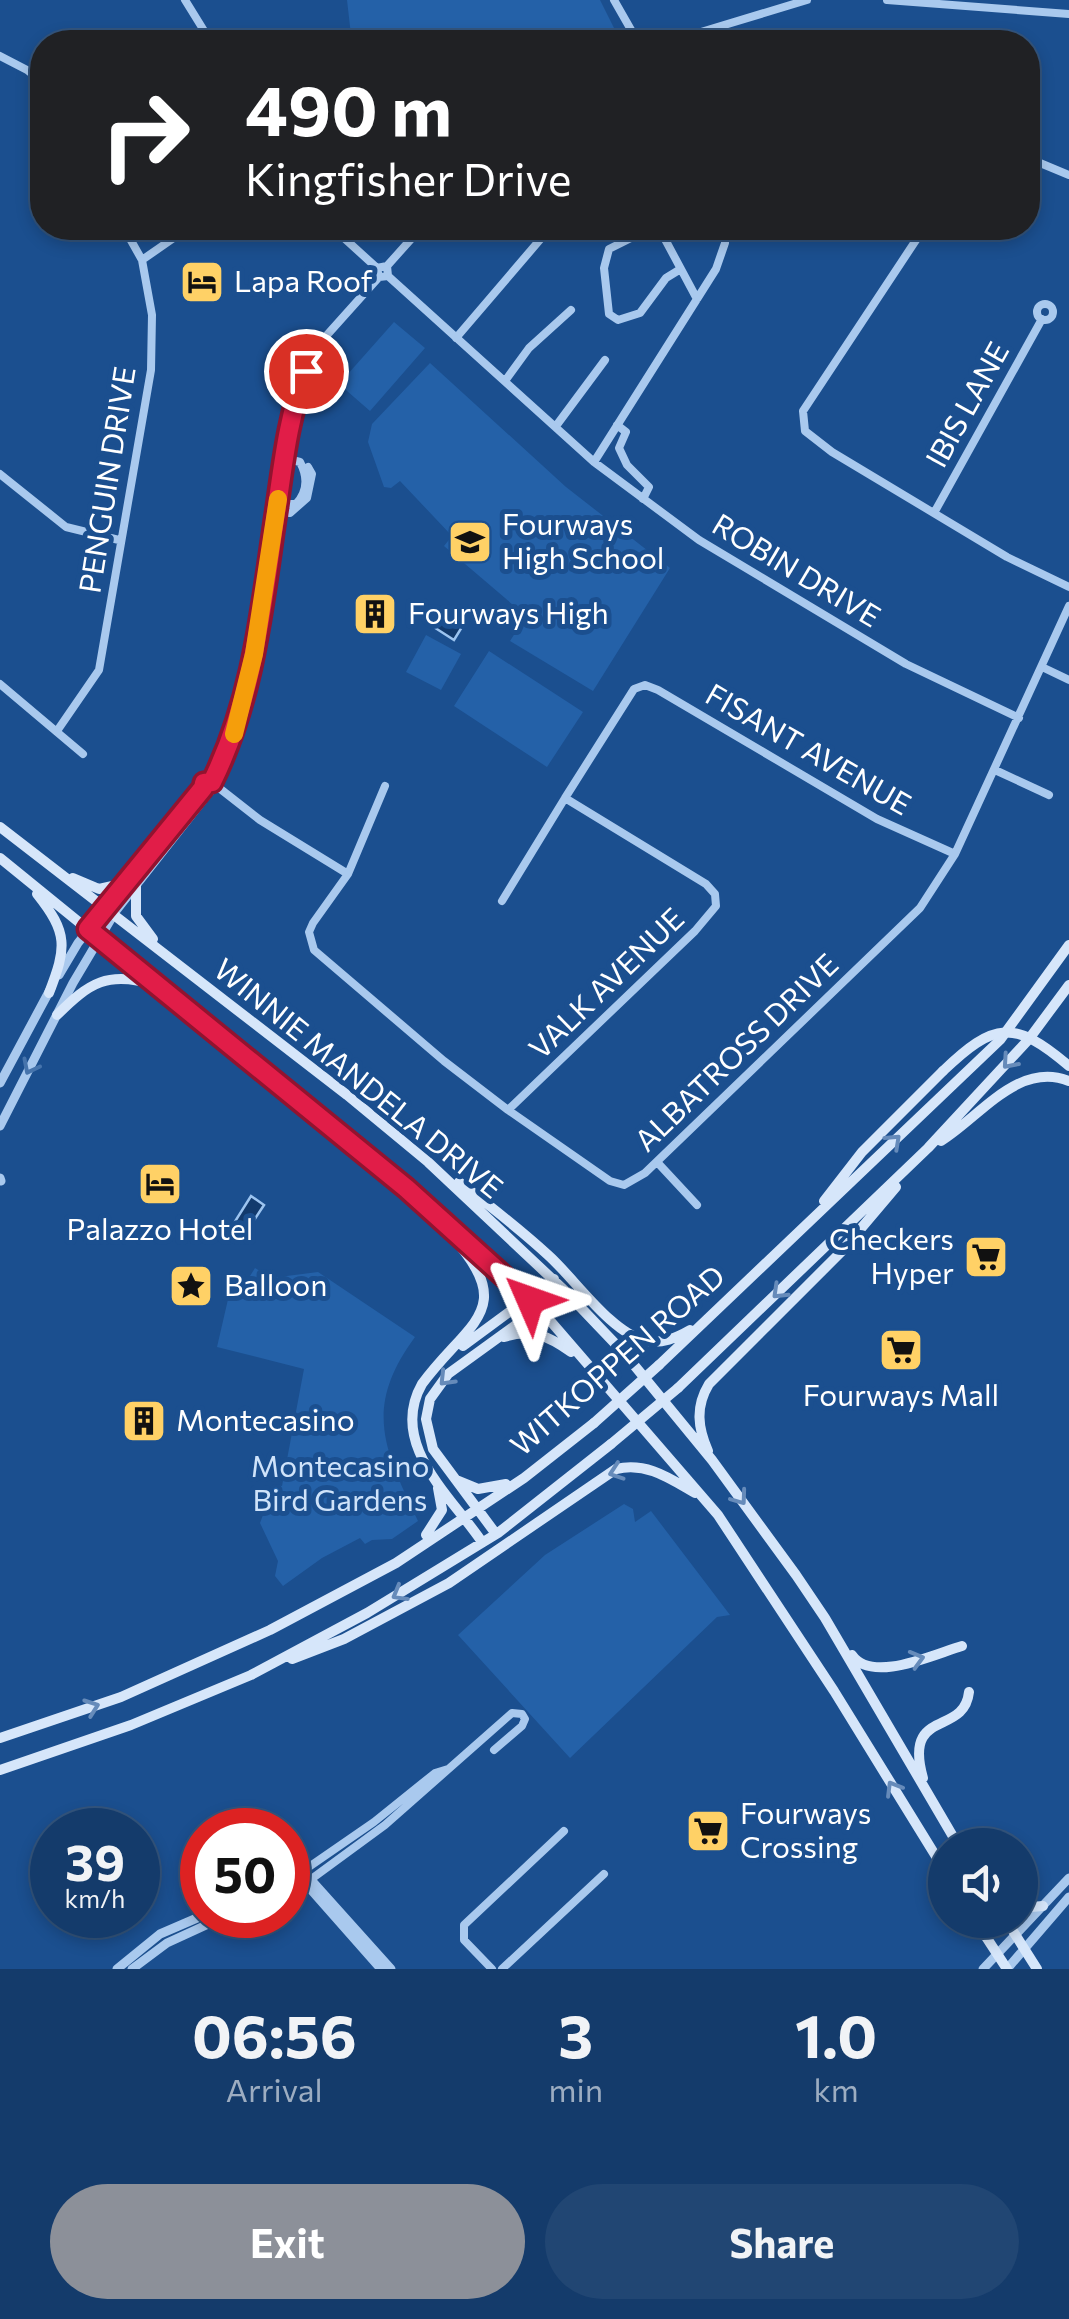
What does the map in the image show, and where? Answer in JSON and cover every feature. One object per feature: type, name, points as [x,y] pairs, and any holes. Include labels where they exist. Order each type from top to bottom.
[{"type":"main road","name":"WINNIE MANDELA DRIVE","points":[[0,827],[347,1094],[428,1162],[554,1279],[624,1354],[712,1460],[825,1618],[948,1828]]},
{"type":"main road","name":"WINNIE MANDELA DRIVE","points":[[0,858],[406,1188],[540,1310],[705,1498],[816,1662],[928,1843]]},
{"type":"main road","points":[[16,872],[60,925],[63,948],[49,993]]},
{"type":"main road","points":[[58,874],[99,889],[131,884],[136,916],[166,955]]},
{"type":"main road","name":"WITKOPPEN ROAD","points":[[0,1738],[121,1696],[270,1630],[396,1563],[524,1478],[659,1365],[1000,1040],[1069,946]]},
{"type":"main road","points":[[57,1015],[78,994],[103,980],[132,978],[160,987]]},
{"type":"main road","name":"WITKOPPEN ROAD","points":[[0,1770],[132,1726],[251,1675],[367,1613],[496,1534],[678,1388],[911,1166],[996,1077],[1067,990]]},
{"type":"main road","points":[[820,1210],[831,1189],[862,1152],[973,1044],[1004,1032],[1034,1038],[1069,1066]]},
{"type":"main road","points":[[928,1148],[1025,1080],[1044,1076],[1069,1081]]},
{"type":"main road","points":[[428,1162],[513,1224],[619,1327],[634,1336],[658,1342],[674,1339],[722,1304]]},
{"type":"main road","points":[[712,1460],[699,1420],[702,1397],[709,1384],[841,1252],[911,1166]]},
{"type":"main road","points":[[406,1188],[470,1256],[482,1280],[484,1302],[479,1316],[446,1358]]},
{"type":"main road","points":[[482,1542],[420,1458],[412,1421],[417,1393],[446,1358],[554,1279]]},
{"type":"main road","points":[[496,1534],[432,1450],[428,1435],[430,1399],[448,1374],[564,1290]]},
{"type":"main road","points":[[494,1340],[517,1333],[543,1335],[588,1364]]},
{"type":"main road","points":[[251,1675],[344,1639],[432,1592],[616,1469],[638,1466],[652,1470],[705,1498]]},
{"type":"main road","points":[[450,1477],[478,1489],[496,1488],[524,1478]]},
{"type":"main road","points":[[396,1563],[432,1531],[440,1517],[442,1501],[436,1480]]},
{"type":"main road","points":[[825,1618],[856,1660],[872,1668],[887,1668],[962,1646]]},
{"type":"main road","points":[[928,1794],[918,1758],[920,1741],[931,1729],[962,1710],[969,1692]]},
{"type":"main road","points":[[1038,1906],[1043,1906]]},
{"type":"main road","points":[[986,1938],[1007,1969]]},
{"type":"main road","points":[[1018,1938],[1037,1969]]},
{"type":"street","points":[[185,0],[204,30]]},
{"type":"street","points":[[614,0],[631,30]]},
{"type":"street","points":[[708,30],[807,0]]},
{"type":"street","points":[[887,0],[1069,14]]},
{"type":"street","points":[[0,56],[30,72]]},
{"type":"street","points":[[1040,163],[1069,175]]},
{"type":"street","name":"PENGUIN DRIVE","points":[[56,731],[99,670],[151,370],[152,315],[142,260],[131,240]]},
{"type":"street","points":[[142,260],[171,240]]},
{"type":"street","name":"ROBIN DRIVE","points":[[346,240],[594,462],[699,540],[906,664],[1019,718]]},
{"type":"street","points":[[2,1077],[88,929],[110,911],[210,787],[238,725],[251,670],[297,395],[316,352],[411,240]]},
{"type":"street","points":[[456,338],[540,240]]},
{"type":"street","points":[[629,240],[608,251],[604,270],[608,314],[618,320],[638,314],[666,278],[680,270]]},
{"type":"street","points":[[665,240],[698,299]]},
{"type":"street","points":[[594,462],[698,299],[723,252],[724,240]]},
{"type":"street","points":[[916,240],[812,396],[802,418],[804,431],[1007,558],[1069,587]]},
{"type":"street","points":[[505,381],[529,348],[571,310]]},
{"type":"street","name":"IBIS LANE","points":[[934,513],[1042,319]]},
{"type":"street","points":[[556,426],[605,360]]},
{"type":"street","points":[[617,424],[626,432],[619,448],[622,456],[649,487],[643,500]]},
{"type":"street","points":[[277,507],[290,512],[308,498],[312,474],[300,462],[284,458]]},
{"type":"street","points":[[0,474],[66,528],[120,540]]},
{"type":"street","name":"ALBATROSS DRIVE","points":[[385,786],[348,874],[309,932],[314,950],[508,1110],[610,1182],[624,1185],[634,1182],[657,1162],[920,908],[955,854],[1069,606]]},
{"type":"street","points":[[1042,667],[1069,680]]},
{"type":"street","points":[[0,684],[83,754]]},
{"type":"street","name":"FISANT AVENUE","points":[[565,798],[621,705],[640,686],[658,690],[877,820],[955,854]]},
{"type":"street","points":[[995,770],[1050,794]]},
{"type":"street","points":[[210,787],[348,874]]},
{"type":"street","points":[[502,901],[565,798]]},
{"type":"street","name":"VALK AVENUE","points":[[508,1110],[696,931],[716,906],[715,894],[706,884],[565,798]]},
{"type":"street","points":[[1,1125],[110,911]]},
{"type":"street","points":[[657,1162],[697,1206]]},
{"type":"street","points":[[310,1872],[428,1778],[448,1768],[512,1713],[522,1714],[522,1726],[494,1750]]},
{"type":"street","points":[[485,1967],[464,1940],[464,1925],[564,1831]]},
{"type":"street","points":[[502,1969],[604,1874]]},
{"type":"street","points":[[1038,1911],[1069,1878]]},
{"type":"street","points":[[310,1883],[390,1969]]},
{"type":"street","points":[[310,1884],[380,1969]]},
{"type":"street","points":[[1007,1969],[1069,1897]]},
{"type":"street","points":[[117,1969],[160,1934],[180,1925]]},
{"type":"street","points":[[132,1969],[180,1936]]},
{"type":"street","points":[[983,1969],[1012,1938]]},
{"type":"green space","points":[[347,0],[600,0],[615,30],[350,30]]},
{"type":"green space","points":[[394,322],[425,348],[370,411],[339,384]]},
{"type":"green space","points":[[430,363],[566,487],[670,568],[593,691],[510,641],[526,616],[444,546],[452,536],[400,481],[391,488],[384,487],[368,442],[372,424]]},
{"type":"green space","points":[[426,635],[461,654],[441,690],[406,672]]},
{"type":"green space","points":[[489,651],[583,712],[547,767],[454,706]]},
{"type":"green space","name":"Montecasino Bird Gardens","points":[[255,1268],[271,1278],[318,1272],[415,1337],[389,1386],[384,1429],[396,1472],[418,1521],[392,1539],[365,1544],[360,1538],[322,1558],[283,1586],[275,1576],[278,1561],[260,1523],[274,1485],[282,1486],[304,1369],[217,1347],[229,1295],[237,1279],[245,1284]]},
{"type":"green space","points":[[624,1504],[633,1509],[635,1522],[651,1511],[730,1615],[717,1617],[570,1758],[458,1635],[545,1555]]},
{"type":"shaded area","points":[[437,612],[462,627],[454,640],[429,624]]},
{"type":"shaded area","points":[[251,1196],[264,1205],[247,1231],[234,1223]]},
{"type":"slow traffic","points":[[234,734],[254,654],[278,499]]},
{"type":"place","name":"Lapa Roof","points":[[202,282]]},
{"type":"place","name":"Fourways High School","points":[[470,542]]},
{"type":"place","name":"Fourways High","points":[[375,614]]},
{"type":"place","name":"Palazzo Hotel","points":[[160,1184]]},
{"type":"place","name":"Checkers Hyper","points":[[986,1257]]},
{"type":"place","name":"Balloon","points":[[191,1286]]},
{"type":"place","name":"Fourways Mall","points":[[901,1350]]},
{"type":"place","name":"Montecasino","points":[[144,1421]]},
{"type":"place","name":"Fourways Crossing","points":[[708,1831]]},
{"type":"route","points":[[306,371],[288,437],[264,599],[238,725],[212,782],[204,783],[88,929],[406,1188],[530,1300]]}]
